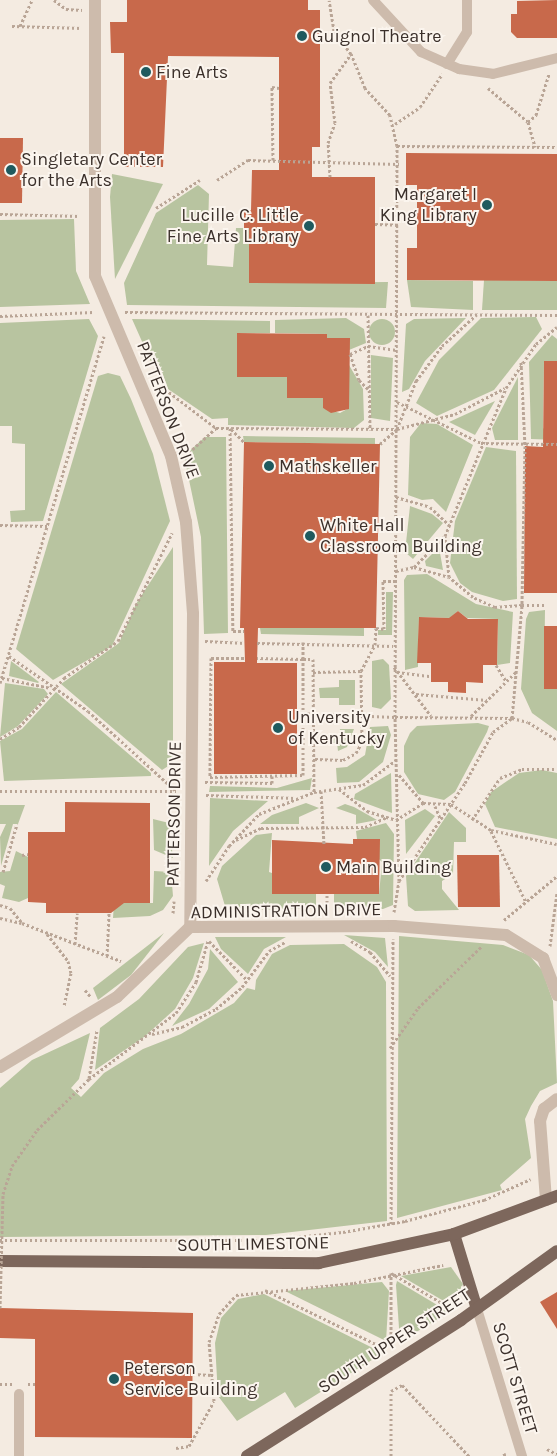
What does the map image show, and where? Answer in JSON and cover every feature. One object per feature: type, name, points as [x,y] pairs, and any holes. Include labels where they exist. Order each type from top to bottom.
[{"type":"main road","name":"SOUTH LIMESTONE","points":[[0,1261],[320,1263],[454,1234],[551,1198]]},
{"type":"main road","points":[[454,1234],[477,1308]]},
{"type":"main road","name":"SOUTH UPPER STREET","points":[[247,1456],[477,1308],[557,1251]]},
{"type":"street","name":"PATTERSON DRIVE","points":[[92,5],[95,276],[171,456],[186,522],[193,614],[190,927]]},
{"type":"street","name":"ADMINISTRATION DRIVE","points":[[0,1067],[117,997],[190,927],[394,926],[506,935],[543,958],[557,995]]},
{"type":"street","points":[[551,1198],[540,1121],[544,1109],[557,1099]]},
{"type":"lane","points":[[373,0],[421,52],[447,64],[494,74],[554,65]]},
{"type":"lane","points":[[447,64],[467,32],[467,0]]},
{"type":"lane","name":"SCOTT STREET","points":[[477,1308],[522,1456]]},
{"type":"lane","points":[[19,1456],[20,1394]]},
{"type":"path","points":[[20,26],[32,0]]},
{"type":"path","points":[[54,0],[66,9],[92,5]]},
{"type":"path","points":[[329,0],[334,31],[351,54],[360,81],[395,124],[399,164],[396,581],[393,646],[398,775],[396,820],[398,881],[393,918]]},
{"type":"path","points":[[12,26],[87,28]]},
{"type":"path","points":[[330,177],[328,162],[335,123],[330,83],[351,54]]},
{"type":"path","points":[[395,124],[426,100],[447,64]]},
{"type":"path","points":[[528,122],[536,115],[554,65]]},
{"type":"path","points":[[481,82],[528,122],[535,147]]},
{"type":"path","points":[[273,160],[272,88],[279,88]]},
{"type":"path","points":[[397,146],[557,148]]},
{"type":"path","points":[[216,180],[248,160],[399,164]]},
{"type":"path","points":[[156,208],[200,180]]},
{"type":"path","points":[[0,214],[80,214],[80,223]]},
{"type":"path","points":[[375,224],[398,225]]},
{"type":"path","points":[[91,304],[95,318]]},
{"type":"path","points":[[0,316],[93,312]]},
{"type":"path","points":[[120,312],[557,315]]},
{"type":"path","points":[[380,444],[397,430],[416,382],[442,346],[478,314]]},
{"type":"path","points":[[368,315],[370,430]]},
{"type":"path","points":[[414,567],[444,536],[481,443],[506,388],[521,361],[557,327]]},
{"type":"path","points":[[0,683],[104,337],[101,330]]},
{"type":"path","points":[[369,389],[359,380],[350,354],[368,346],[397,350]]},
{"type":"path","points":[[398,881],[451,804],[493,732],[512,718],[522,605],[523,444],[521,361]]},
{"type":"path","points":[[157,384],[216,428],[370,430],[397,430],[434,420],[462,411],[506,388]]},
{"type":"path","points":[[397,402],[481,443],[557,444]]},
{"type":"path","points":[[184,456],[216,428]]},
{"type":"path","points":[[230,428],[244,442]]},
{"type":"path","points":[[230,428],[233,631],[244,631]]},
{"type":"path","points":[[396,497],[430,507],[449,525]]},
{"type":"path","points":[[0,525],[47,526]]},
{"type":"path","points":[[0,739],[19,727],[54,688],[118,641],[173,530]]},
{"type":"path","points":[[444,536],[449,578]]},
{"type":"path","points":[[396,571],[414,567],[449,578],[473,597],[495,607],[545,604]]},
{"type":"path","points":[[315,759],[343,760],[356,753],[362,742],[361,671],[375,645],[376,628],[384,629],[384,581],[396,581]]},
{"type":"path","points":[[205,640],[244,643]]},
{"type":"path","points":[[258,643],[303,642],[393,646]]},
{"type":"path","points":[[244,658],[211,658],[212,721],[210,777],[303,775],[305,714],[303,642]]},
{"type":"path","points":[[0,791],[176,790],[96,718],[9,656]]},
{"type":"path","points":[[257,658],[313,659],[314,792]]},
{"type":"path","points":[[496,665],[506,681]]},
{"type":"path","points":[[394,666],[430,716]]},
{"type":"path","points":[[313,672],[361,671]]},
{"type":"path","points":[[472,716],[516,671]]},
{"type":"path","points":[[397,672],[431,676]]},
{"type":"path","points":[[2,678],[54,688]]},
{"type":"path","points":[[416,694],[458,695],[486,700]]},
{"type":"path","points":[[297,713],[395,717],[472,716],[512,718],[528,722],[557,740]]},
{"type":"path","points":[[206,889],[205,881],[232,842],[259,814],[314,792],[363,785],[396,759]]},
{"type":"path","points":[[472,820],[483,798],[500,778],[522,769],[557,769]]},
{"type":"path","points":[[398,775],[423,803],[435,806],[451,804],[472,820],[491,830],[557,844]]},
{"type":"path","points":[[205,782],[272,783],[272,776]]},
{"type":"path","points":[[339,788],[356,805],[396,820]]},
{"type":"path","points":[[321,791],[324,844]]},
{"type":"path","points":[[205,795],[297,798]]},
{"type":"path","points":[[396,820],[423,803]]},
{"type":"path","points":[[435,806],[440,818]]},
{"type":"path","points":[[232,842],[261,828],[365,827],[387,817]]},
{"type":"path","points":[[3,872],[17,824]]},
{"type":"path","points":[[491,830],[526,902]]},
{"type":"path","points":[[22,855],[28,854]]},
{"type":"path","points":[[503,920],[557,876]]},
{"type":"path","points":[[550,946],[557,892]]},
{"type":"path","points":[[327,895],[327,912]]},
{"type":"path","points":[[0,905],[10,908],[22,924]]},
{"type":"path","points":[[75,944],[77,913]]},
{"type":"path","points":[[107,956],[110,913]]},
{"type":"path","points":[[0,918],[45,932],[121,961]]},
{"type":"path","points":[[45,932],[68,961],[71,973],[64,1005]]},
{"type":"path","points":[[391,1224],[390,1048],[393,936]]},
{"type":"path","points":[[345,939],[370,952],[391,976]]},
{"type":"path","points":[[152,1034],[194,1022],[228,1000],[247,980],[269,951],[295,940]]},
{"type":"path","points":[[0,1308],[3,1194],[12,1166],[37,1130],[89,1079],[152,1034],[187,997],[208,941],[247,980]]},
{"type":"path","points":[[390,1048],[418,1008],[485,943]]},
{"type":"path","points":[[89,1079],[96,1030]]},
{"type":"path","points":[[0,1240],[270,1240],[391,1224],[484,1200],[534,1178]]},
{"type":"path","points":[[176,1448],[188,1446],[214,1401],[209,1342],[219,1314],[236,1295],[265,1290],[354,1283],[391,1273],[443,1265]]},
{"type":"path","points":[[265,1290],[384,1348],[391,1344],[391,1273]]},
{"type":"path","points":[[391,1273],[452,1308]]},
{"type":"path","points":[[193,1374],[212,1375]]},
{"type":"path","points":[[391,1456],[391,1391],[402,1385],[469,1456]]},
{"type":"path","points":[[547,1449],[557,1454]]},
{"type":"green space","points":[[112,174],[163,184],[115,279],[110,197]]},
{"type":"green space","points":[[198,185],[209,194],[207,265],[233,267],[236,228],[249,228],[249,283],[388,282],[386,308],[127,305],[124,283],[156,213]]},
{"type":"green space","points":[[74,219],[76,271],[90,304],[0,307],[0,220]]},
{"type":"green space","points":[[407,280],[473,281],[473,310],[411,307]]},
{"type":"green space","points":[[484,280],[557,281],[557,310],[482,310]]},
{"type":"green space","points":[[536,317],[542,329],[494,390],[437,416],[416,403],[439,360],[481,318]]},
{"type":"green space","points":[[346,318],[364,329],[366,343],[349,350],[327,338],[327,334],[275,333],[275,320]]},
{"type":"green space","points":[[466,318],[425,361],[409,389],[402,392],[406,324],[414,319]]},
{"type":"green space","points":[[89,319],[98,336],[43,521],[11,522],[10,511],[25,510],[25,444],[12,443],[12,426],[0,426],[0,323]]},
{"type":"green space","points":[[132,319],[270,321],[270,333],[237,333],[237,377],[287,377],[323,398],[323,408],[340,413],[349,408],[349,365],[363,389],[364,420],[354,428],[228,425],[228,418],[212,419],[168,389],[160,366],[152,364]]},
{"type":"green space","points":[[382,319],[391,323],[395,332],[391,341],[382,345],[373,341],[369,332],[373,323]]},
{"type":"green space","points":[[552,335],[557,339],[557,361],[544,361],[543,428],[557,440],[531,439],[529,362]]},
{"type":"green space","points":[[371,355],[393,358],[390,421],[371,418]]},
{"type":"green space","points":[[108,373],[120,376],[131,399],[153,454],[170,521],[112,646],[53,680],[16,649],[98,376]]},
{"type":"green space","points":[[518,377],[518,440],[495,440],[492,428]]},
{"type":"green space","points":[[495,401],[475,435],[449,422]]},
{"type":"green space","points":[[421,423],[437,424],[473,445],[446,512],[433,499],[422,500],[408,495],[410,437]]},
{"type":"green space","points":[[243,436],[375,438],[375,444],[244,442]]},
{"type":"green space","points":[[205,437],[226,437],[228,633],[204,634],[201,537],[184,456]]},
{"type":"green space","points":[[486,447],[516,451],[517,599],[503,601],[472,592],[460,583],[450,563],[455,521]]},
{"type":"green space","points":[[410,506],[432,514],[443,523],[413,559],[405,552]]},
{"type":"green space","points":[[173,547],[173,763],[162,770],[61,684],[119,643],[136,604]]},
{"type":"green space","points":[[439,547],[443,570],[426,566],[425,561]]},
{"type":"green space","points":[[427,574],[476,604],[513,612],[510,663],[497,665],[498,619],[467,618],[458,611],[450,618],[419,617],[418,667],[405,670],[404,580],[407,575]]},
{"type":"green space","points":[[386,592],[393,592],[392,635],[378,635],[378,630],[386,630]]},
{"type":"green space","points":[[545,610],[544,688],[557,689],[557,731],[532,713],[521,689],[526,619],[529,612]]},
{"type":"green space","points":[[260,628],[364,628],[364,636],[261,634]]},
{"type":"green space","points":[[383,659],[389,665],[391,699],[381,709],[372,707],[372,661]]},
{"type":"green space","points":[[11,661],[39,682],[9,676]]},
{"type":"green space","points":[[339,680],[355,680],[355,705],[339,705],[339,698],[320,698],[319,688],[339,687]]},
{"type":"green space","points":[[5,683],[44,689],[48,694],[18,726],[0,737]]},
{"type":"green space","points":[[56,692],[151,773],[151,776],[4,781],[0,741],[22,729]]},
{"type":"green space","points":[[478,723],[489,726],[455,792],[444,800],[418,794],[404,772],[404,746],[410,733],[417,726]]},
{"type":"green space","points":[[388,726],[391,735],[383,762],[359,782],[337,783],[336,768],[347,767],[365,755],[370,727]]},
{"type":"green space","points":[[340,729],[354,729],[347,747],[338,751],[337,743],[320,743],[321,735],[339,735]]},
{"type":"green space","points":[[542,770],[557,773],[557,839],[495,827],[485,804],[491,792],[519,773]]},
{"type":"green space","points":[[391,773],[392,813],[354,799],[355,794]]},
{"type":"green space","points":[[312,778],[310,790],[209,792],[210,786],[277,788]]},
{"type":"green space","points":[[210,798],[268,801],[233,831],[209,866]]},
{"type":"green space","points":[[306,803],[319,808],[299,817],[299,824],[260,824],[272,815]]},
{"type":"green space","points":[[345,804],[377,820],[356,824],[356,815],[336,808]]},
{"type":"green space","points":[[0,805],[25,805],[18,824],[13,824],[1,866],[0,837],[6,824],[0,824]]},
{"type":"green space","points":[[425,809],[435,816],[406,854],[405,820]]},
{"type":"green space","points":[[449,812],[466,828],[466,842],[454,842],[453,874],[442,881],[442,889],[459,910],[415,911],[408,906],[406,876]]},
{"type":"green space","points":[[153,819],[169,823],[173,858],[154,850]]},
{"type":"green space","points":[[386,823],[394,834],[393,905],[383,909],[334,908],[334,889],[379,894],[382,862],[357,839],[356,831]]},
{"type":"green space","points":[[272,833],[269,872],[316,888],[316,908],[240,910],[225,906],[217,879],[222,866],[256,835]]},
{"type":"green space","points":[[16,851],[28,857],[28,898],[19,902],[2,898],[5,886],[0,884],[0,872],[10,871]]},
{"type":"green space","points":[[154,871],[171,872],[173,896],[163,910],[150,916],[113,918],[114,903],[153,903]]},
{"type":"green space","points":[[164,933],[131,975],[98,1000],[93,988]]},
{"type":"green space","points":[[344,935],[385,938],[388,967],[375,952]]},
{"type":"green space","points":[[399,936],[503,945],[529,955],[542,970],[553,1001],[557,1083],[540,1091],[531,1106],[525,1119],[531,1158],[500,1185],[502,1190],[397,1218]]},
{"type":"green space","points":[[215,937],[286,937],[264,949],[248,974],[221,949]]},
{"type":"green space","points":[[204,943],[193,978],[175,1009],[144,1037],[95,1070],[100,1028],[139,999],[188,947]]},
{"type":"green space","points":[[344,944],[377,967],[386,982],[387,1221],[266,1235],[0,1237],[0,1088],[32,1060],[90,1033],[79,1079],[71,1088],[81,1097],[104,1073],[143,1049],[181,1034],[234,1003],[247,988],[255,990],[256,980],[272,954],[290,945]]},
{"type":"green space","points":[[210,949],[238,982],[209,1009],[172,1026],[189,1004],[208,969]]},
{"type":"green space","points":[[451,1267],[463,1284],[454,1307],[401,1276]]},
{"type":"green space","points":[[397,1281],[449,1312],[400,1342],[396,1285]]},
{"type":"green space","points":[[382,1282],[389,1291],[386,1341],[285,1291]]},
{"type":"green space","points":[[264,1294],[383,1353],[295,1408],[285,1392],[237,1421],[218,1396],[215,1343],[221,1318],[238,1299]]},
{"type":"building","points":[[127,0],[308,0],[308,10],[320,10],[320,147],[312,147],[312,177],[375,177],[375,284],[249,283],[249,228],[244,228],[244,210],[251,210],[252,170],[279,170],[279,57],[168,56],[163,167],[124,167],[124,53],[111,53],[110,22],[127,22]]},
{"type":"building","points":[[557,0],[557,38],[517,38],[511,32],[511,14],[517,14],[517,1]]},
{"type":"building","name":"Singletary Center for the Arts","points":[[0,138],[23,138],[22,203],[0,203]]},
{"type":"building","name":"Margaret I King Library","points":[[406,153],[557,154],[557,281],[407,280],[407,248],[417,248],[417,185],[406,185]]},
{"type":"building","points":[[237,333],[327,334],[327,338],[350,338],[349,409],[331,413],[323,408],[323,398],[287,398],[287,377],[237,377]]},
{"type":"building","points":[[544,361],[557,361],[557,593],[524,593],[525,446],[543,447]]},
{"type":"building","name":"White Hall Classroom Building","points":[[244,442],[380,444],[376,628],[258,628],[257,663],[297,663],[297,774],[214,774],[214,662],[245,662],[244,628],[240,628]]},
{"type":"building","points":[[458,611],[468,619],[498,619],[497,665],[483,665],[483,683],[466,682],[466,693],[448,692],[448,682],[431,682],[431,663],[417,663],[419,617],[449,618]]},
{"type":"building","points":[[544,626],[557,626],[557,689],[544,689]]},
{"type":"building","points":[[65,802],[150,803],[150,903],[124,903],[111,913],[46,913],[46,903],[28,902],[28,832],[65,832]]},
{"type":"building","name":"Main Building","points":[[353,839],[380,839],[379,894],[272,894],[272,840],[353,844]]},
{"type":"building","points":[[457,855],[499,855],[500,907],[458,907]]},
{"type":"building","points":[[557,1292],[557,1329],[540,1302]]},
{"type":"building","name":"Peterson Service Building","points":[[0,1308],[193,1313],[192,1438],[35,1437],[35,1339],[0,1338]]},
{"type":"place","name":"Guignol Theatre","points":[[302,36]]},
{"type":"place","name":"Fine Arts","points":[[146,72]]},
{"type":"place","name":"Singletary Center for the Arts","points":[[11,170]]},
{"type":"place","name":"Margaret I King Library","points":[[487,205]]},
{"type":"place","name":"Lucille C. Little Fine Arts Library","points":[[309,226]]},
{"type":"place","name":"Mathskeller","points":[[269,466]]},
{"type":"place","name":"White Hall Classroom Building","points":[[310,536]]},
{"type":"place","name":"University of Kentucky","points":[[278,728]]},
{"type":"place","name":"Main Building","points":[[326,867]]},
{"type":"place","name":"Peterson Service Building","points":[[114,1379]]}]
